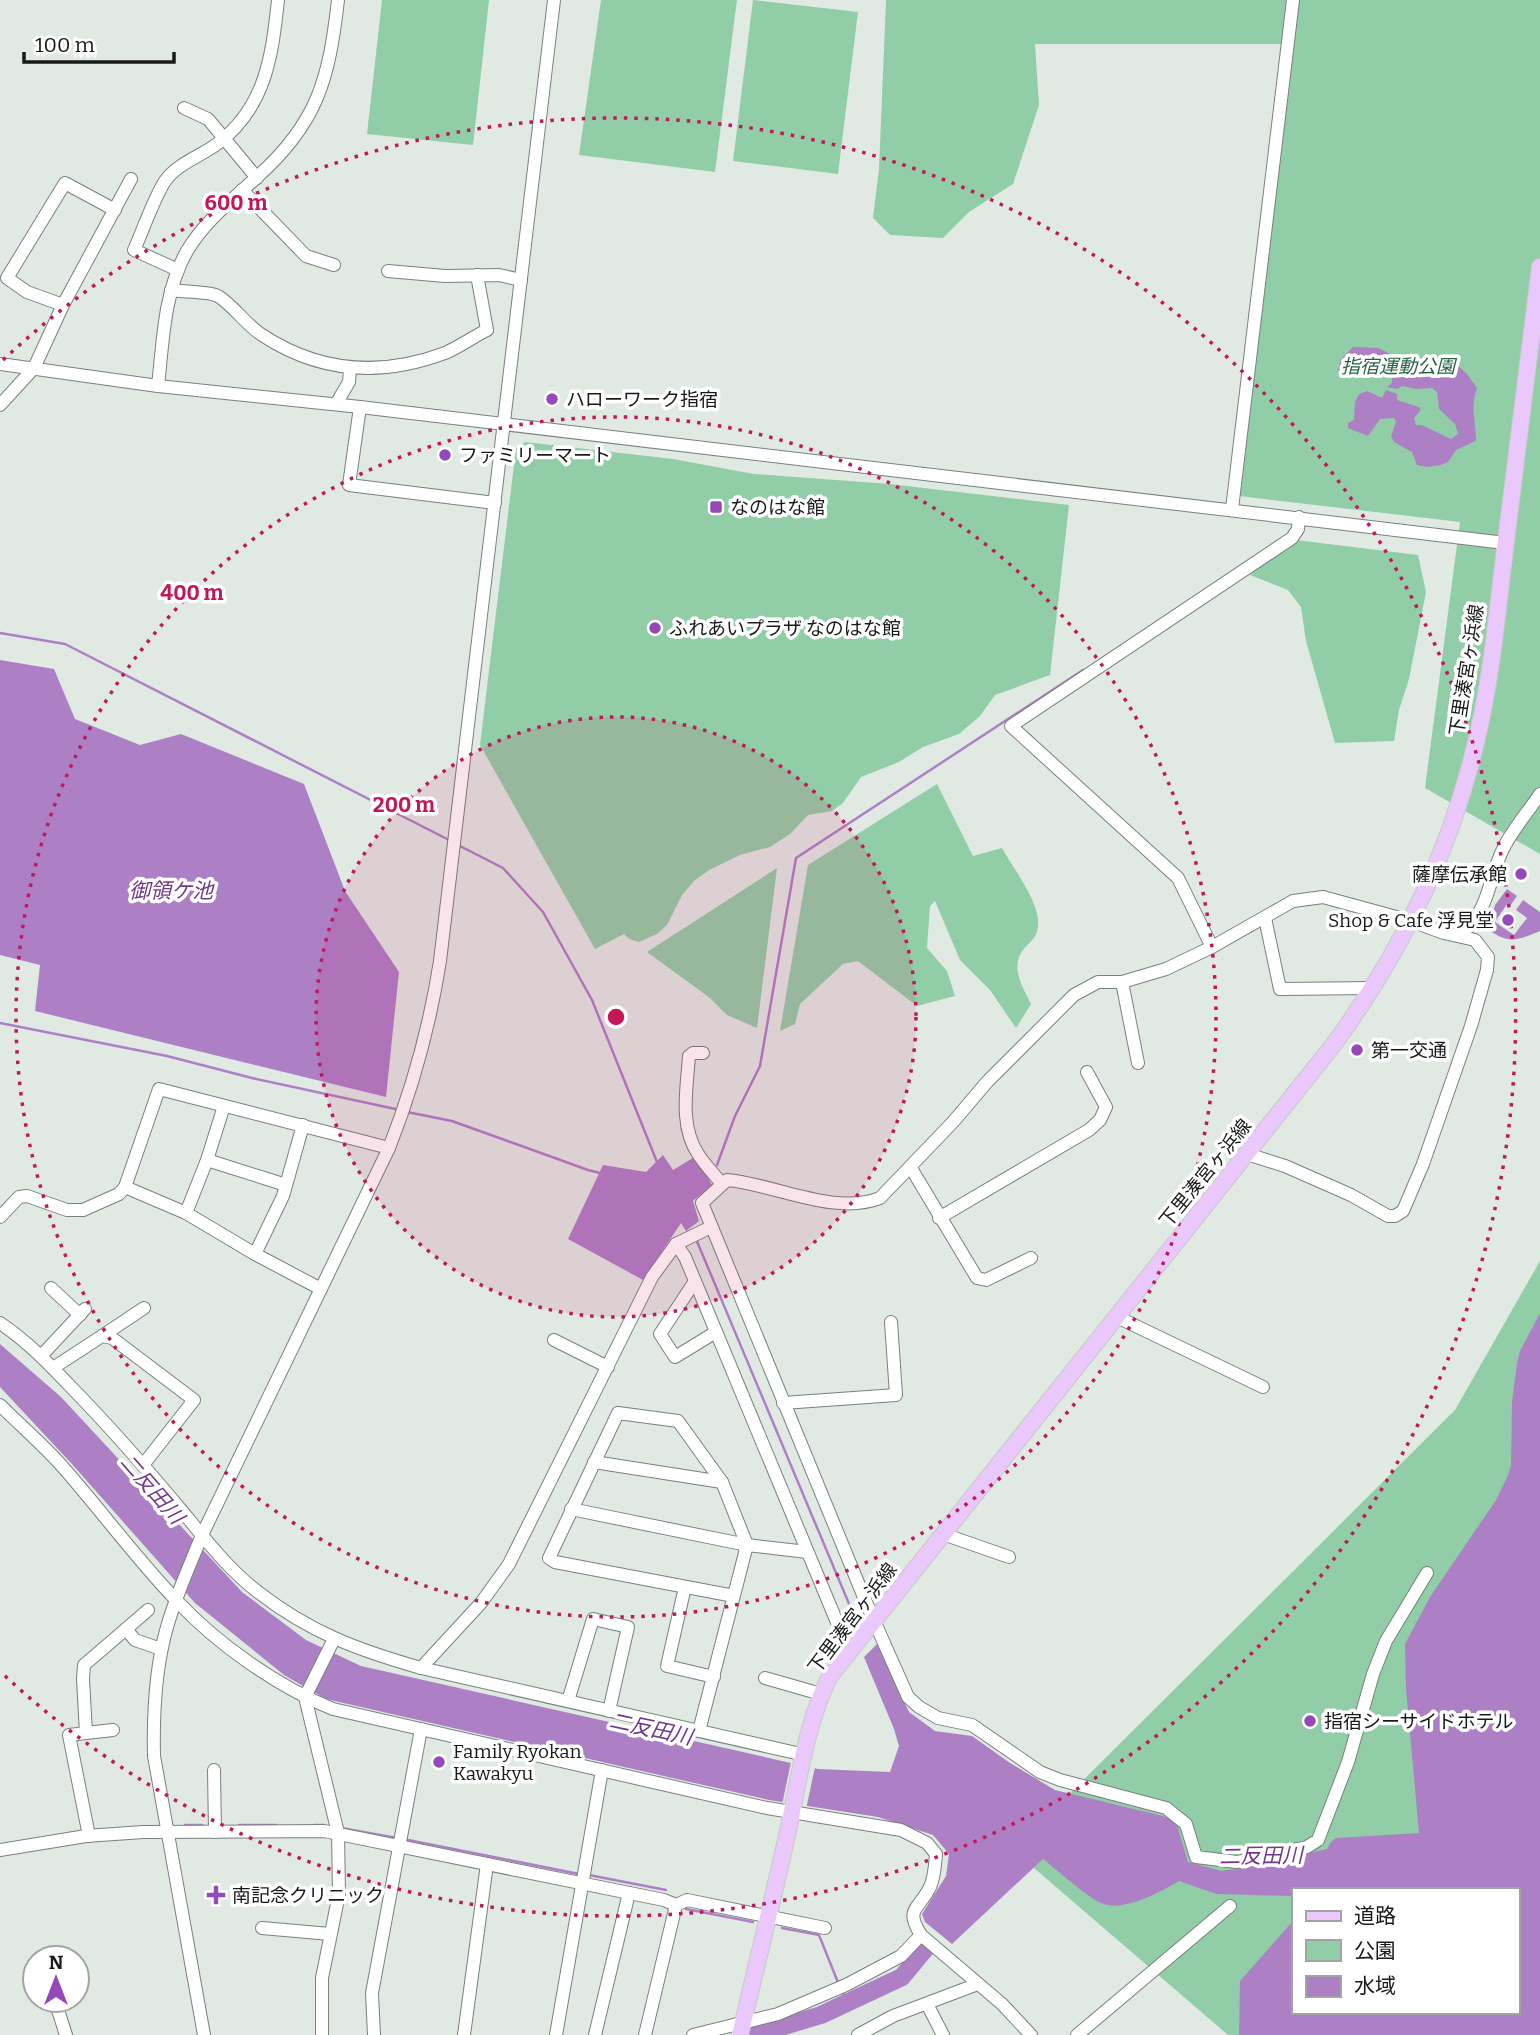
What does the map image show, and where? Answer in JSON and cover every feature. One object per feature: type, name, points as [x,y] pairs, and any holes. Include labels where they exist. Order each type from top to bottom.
[{"type":"main road","name":"下里湊宮ヶ浜線","points":[[741,2029],[769,1917],[804,1755],[821,1694],[830,1676],[1334,1044],[1373,988],[1411,921],[1446,840],[1471,764],[1487,689],[1540,267]]},
{"type":"street","points":[[178,270],[134,250],[165,181],[224,138],[248,112],[266,75],[278,0]]},
{"type":"street","points":[[158,386],[171,290],[178,270],[197,236],[218,212],[292,143],[316,102],[330,60],[338,0]]},
{"type":"street","points":[[204,2035],[155,1756],[156,1689],[162,1649],[175,1600],[202,1535],[389,1148],[407,1099],[435,991],[554,0]]},
{"type":"street","points":[[1233,509],[1293,0]]},
{"type":"street","points":[[184,108],[208,119],[257,178]]},
{"type":"street","points":[[0,405],[34,368],[63,305],[131,179]]},
{"type":"street","points":[[63,305],[27,292],[7,278],[65,183],[115,210]]},
{"type":"street","points":[[242,190],[306,256],[334,265]]},
{"type":"street","points":[[388,271],[445,276],[499,275],[521,280]]},
{"type":"street","points":[[171,290],[217,295],[255,331],[285,350],[350,369],[376,369],[410,364],[448,352],[487,330],[477,275]]},
{"type":"street","points":[[0,365],[158,386],[336,404],[1506,543]]},
{"type":"street","points":[[336,404],[349,382],[350,369]]},
{"type":"street","points":[[360,407],[349,485],[495,503]]},
{"type":"street","points":[[1212,947],[1178,878],[1011,726],[1292,538],[1298,529],[1299,517]]},
{"type":"street","points":[[1459,936],[1474,924],[1490,890],[1503,849],[1540,794]]},
{"type":"street","points":[[1247,1154],[1318,1180],[1388,1216],[1395,1216],[1403,1211],[1423,1164],[1471,1026],[1489,964],[1486,952],[1475,940],[1323,897],[1293,901],[1212,947],[1166,969],[1122,982],[1098,982],[1074,995],[987,1082],[911,1168],[880,1198],[860,1203],[792,1195],[744,1181],[727,1180],[702,1203],[709,1228],[908,1697],[938,1718],[972,1725],[1040,1772],[1167,1808],[1186,1824],[1196,1857],[1237,1862],[1307,1847],[1318,1840],[1348,1762],[1373,1674],[1386,1641],[1427,1573]]},
{"type":"street","points":[[1265,918],[1280,989],[1373,988]]},
{"type":"street","points":[[1122,982],[1138,1063]]},
{"type":"street","points":[[703,1053],[689,1056],[685,1103],[687,1126],[698,1155],[722,1184]]},
{"type":"street","points":[[939,1218],[1044,1158],[1100,1120],[1106,1107],[1087,1072]]},
{"type":"street","points":[[0,1217],[19,1197],[27,1196],[67,1210],[83,1210],[119,1194],[125,1187],[159,1089],[389,1148]]},
{"type":"street","points":[[186,1213],[207,1160],[223,1106]]},
{"type":"street","points":[[255,1254],[286,1185],[303,1125]]},
{"type":"street","points":[[207,1160],[286,1185]]},
{"type":"street","points":[[911,1168],[977,1278],[986,1280],[1031,1258]]},
{"type":"street","points":[[125,1187],[186,1213],[321,1289]]},
{"type":"street","points":[[421,1668],[481,1603],[509,1564],[652,1277],[680,1242],[709,1228]]},
{"type":"street","points":[[680,1242],[849,1651]]},
{"type":"street","points":[[695,1281],[660,1334],[675,1357],[716,1332]]},
{"type":"street","points":[[41,1356],[83,1312],[51,1288]]},
{"type":"street","points":[[53,1368],[144,1308]]},
{"type":"street","points":[[1117,1317],[1263,1387]]},
{"type":"street","points":[[783,1403],[897,1395],[891,1321]]},
{"type":"street","points":[[0,1323],[41,1356],[120,1437],[232,1569],[257,1591],[304,1624],[364,1652],[421,1668],[804,1755]]},
{"type":"street","points":[[103,1336],[112,1338],[194,1400],[144,1465]]},
{"type":"street","points":[[554,1340],[608,1367]]},
{"type":"street","points":[[0,1405],[59,1463],[175,1600],[208,1632],[304,1697],[334,1709],[602,1770],[913,1834],[933,1848],[936,1854],[930,1886],[913,1913],[912,1921],[921,1935],[1002,2004],[1031,2035]]},
{"type":"street","points":[[699,1731],[714,1677],[747,1545],[722,1482],[678,1421],[618,1413],[549,1558],[555,1562],[734,1596]]},
{"type":"street","points":[[594,1462],[722,1482]]},
{"type":"street","points":[[571,1509],[747,1545],[807,1552]]},
{"type":"street","points":[[943,1534],[1009,1557]]},
{"type":"street","points":[[685,1587],[667,1666],[714,1677]]},
{"type":"street","points":[[86,1733],[84,1665],[148,1610]]},
{"type":"street","points":[[568,1702],[593,1619],[628,1628],[609,1711]]},
{"type":"street","points":[[126,1629],[135,1640],[162,1649]]},
{"type":"street","points":[[322,2035],[321,1978],[339,1894],[336,1828],[304,1697],[334,1639]]},
{"type":"street","points":[[765,1678],[821,1694]]},
{"type":"street","points":[[374,2035],[372,1993],[421,1728]]},
{"type":"street","points":[[89,1836],[69,1735],[113,1730]]},
{"type":"street","points":[[214,1770],[215,1832]]},
{"type":"street","points":[[556,2035],[602,1770]]},
{"type":"street","points":[[0,1850],[89,1836],[168,1832],[324,1831],[336,1828],[487,1864],[583,1878],[676,1905],[687,1900],[825,1928]]},
{"type":"street","points":[[464,2035],[487,1864]]},
{"type":"street","points":[[595,2035],[629,1893]]},
{"type":"street","points":[[645,2035],[676,1905]]},
{"type":"street","points":[[1077,2035],[1230,1906]]},
{"type":"street","points":[[262,1928],[331,1934]]},
{"type":"street","points":[[693,2035],[741,2029],[840,1987],[901,1956],[921,1935]]},
{"type":"street","points":[[858,2035],[893,2016],[978,1984]]},
{"type":"street","points":[[927,2004],[943,2035]]},
{"type":"street","points":[[59,2014],[66,2035]]},
{"type":"green space","points":[[382,0],[489,0],[473,145],[367,134]]},
{"type":"green space","points":[[601,0],[737,0],[715,172],[579,155]]},
{"type":"green space","points":[[753,0],[858,12],[838,174],[733,161]]},
{"type":"green space","name":"指宿運動公園","points":[[886,0],[1540,0],[1540,854],[1425,788],[1460,522],[1239,496],[1294,44],[1035,44],[1039,105],[1013,184],[969,212],[943,238],[890,235],[873,218],[879,169]]},
{"type":"green space","points":[[525,442],[673,459],[754,474],[890,484],[1069,505],[1050,675],[995,695],[980,716],[959,734],[923,747],[899,762],[861,777],[843,803],[832,811],[808,815],[790,834],[770,847],[740,855],[709,870],[694,881],[682,895],[667,925],[657,934],[639,942],[624,934],[595,949],[480,745],[516,448]]},
{"type":"green space","points":[[1296,540],[1418,555],[1426,592],[1394,741],[1335,743],[1306,641],[1301,607],[1288,590],[1250,575]]},
{"type":"green space","points":[[937,784],[973,856],[1002,848],[1035,907],[1038,917],[1037,931],[1021,953],[1017,966],[1031,1004],[1016,1028],[990,990],[960,960],[935,901],[930,906],[927,948],[947,971],[955,996],[917,1006],[858,961],[843,964],[800,1004],[795,1024],[780,1031],[808,865]]},
{"type":"green space","points":[[777,868],[757,1028],[727,1015],[710,998],[647,952]]},
{"type":"green space","points":[[1540,1261],[1540,2035],[1228,2035],[1013,1850],[1455,1410]]},
{"type":"water","points":[[1353,347],[1378,348],[1409,363],[1451,359],[1477,388],[1474,408],[1476,441],[1456,450],[1448,462],[1427,467],[1417,465],[1412,452],[1394,442],[1391,436],[1396,422],[1394,418],[1380,419],[1368,436],[1348,428],[1348,423],[1354,420],[1355,402],[1359,394],[1367,391],[1382,398],[1386,390],[1397,394],[1397,400],[1419,407],[1421,410],[1414,418],[1416,425],[1422,425],[1451,439],[1458,434],[1455,424],[1439,409],[1437,392],[1432,388],[1402,386],[1397,389],[1387,387],[1392,383],[1392,375],[1387,372],[1373,378],[1338,370],[1341,359]]},
{"type":"water","name":"御領ケ池","points":[[0,660],[54,669],[75,719],[140,745],[181,734],[304,784],[345,891],[399,972],[386,1097],[35,1011],[40,965],[0,955]]},
{"type":"water","points":[[1507,889],[1517,896],[1510,906],[1507,904],[1495,922],[1514,935],[1527,918],[1516,910],[1523,900],[1540,912],[1540,931],[1525,937],[1507,939],[1488,929],[1495,905]]},
{"type":"water","points":[[663,1155],[673,1170],[696,1156],[712,1185],[693,1201],[699,1221],[686,1231],[681,1223],[643,1280],[568,1239],[603,1165],[646,1172]]},
{"type":"water","points":[[1540,1313],[1540,2035],[1239,2035],[1240,1981],[1292,1922],[1292,2014],[1519,2014],[1519,1888],[1292,1888],[1292,1896],[1216,1894],[1179,1881],[1141,1900],[1110,1905],[1088,1896],[1043,1859],[952,1944],[925,1922],[922,1914],[946,1876],[949,1854],[933,1835],[878,1817],[769,1800],[326,1699],[284,1675],[195,1603],[0,1387],[0,1344],[61,1397],[242,1592],[306,1640],[361,1666],[818,1769],[890,1772],[899,1746],[864,1657],[877,1644],[909,1712],[935,1731],[972,1736],[1055,1790],[1167,1817],[1177,1825],[1188,1862],[1221,1871],[1327,1849],[1336,1838],[1419,1833],[1406,1689],[1405,1644],[1430,1597],[1496,1500],[1508,1475],[1511,1465],[1512,1402],[1520,1351]]},
{"type":"pier","points":[[791,1762],[815,1767],[806,1809],[782,1805]]},
{"type":"waterway","points":[[0,633],[65,644],[449,840]]},
{"type":"waterway","points":[[717,1165],[735,1116],[760,1066],[796,858],[1083,670]]},
{"type":"waterway","points":[[458,845],[503,868],[543,912],[592,1000],[657,1162]]},
{"type":"waterway","points":[[0,1023],[167,1056],[252,1078],[400,1110]]},
{"type":"waterway","points":[[407,1112],[452,1121],[600,1173]]},
{"type":"waterway","points":[[696,1239],[860,1630]]},
{"type":"waterway","points":[[185,1825],[202,1825]]},
{"type":"waterway","points":[[239,1825],[276,1825]]},
{"type":"waterway","points":[[314,1825],[324,1825]]},
{"type":"waterway","points":[[341,1828],[397,1838]]},
{"type":"waterway","points":[[403,1839],[579,1874]]},
{"type":"waterway","points":[[589,1875],[666,1890]]},
{"type":"waterway","points":[[686,1909],[753,1922]]},
{"type":"waterway","points":[[782,1928],[819,1935],[839,1985]]},
{"type":"waterway","points":[[754,2035],[821,2015],[902,1977],[926,1948]]},
{"type":"waterway","points":[[842,1991],[847,2003]]},
{"type":"place","name":"ハローワーク指宿","points":[[552,399]]},
{"type":"place","name":"ファミリーマート","points":[[445,455]]},
{"type":"place","name":"なのはな館","points":[[716,507]]},
{"type":"place","name":"ふれあいプラザ なのはな館","points":[[655,628]]},
{"type":"place","name":"薩摩伝承館","points":[[1521,874]]},
{"type":"place","name":"Shop & Cafe 浮見堂","points":[[1508,920]]},
{"type":"place","name":"第一交通","points":[[1357,1050]]},
{"type":"place","name":"指宿シーサイドホテル","points":[[1310,1721]]},
{"type":"place","name":"Family Ryokan Kawakyu","points":[[439,1762]]},
{"type":"place","name":"南記念クリニック","points":[[216,1895]]},
{"type":"water label","name":"二反田川","points":[[152,1489]]},
{"type":"water label","name":"二反田川","points":[[651,1729]]},
{"type":"water label","name":"二反田川","points":[[1261,1856]]}]
